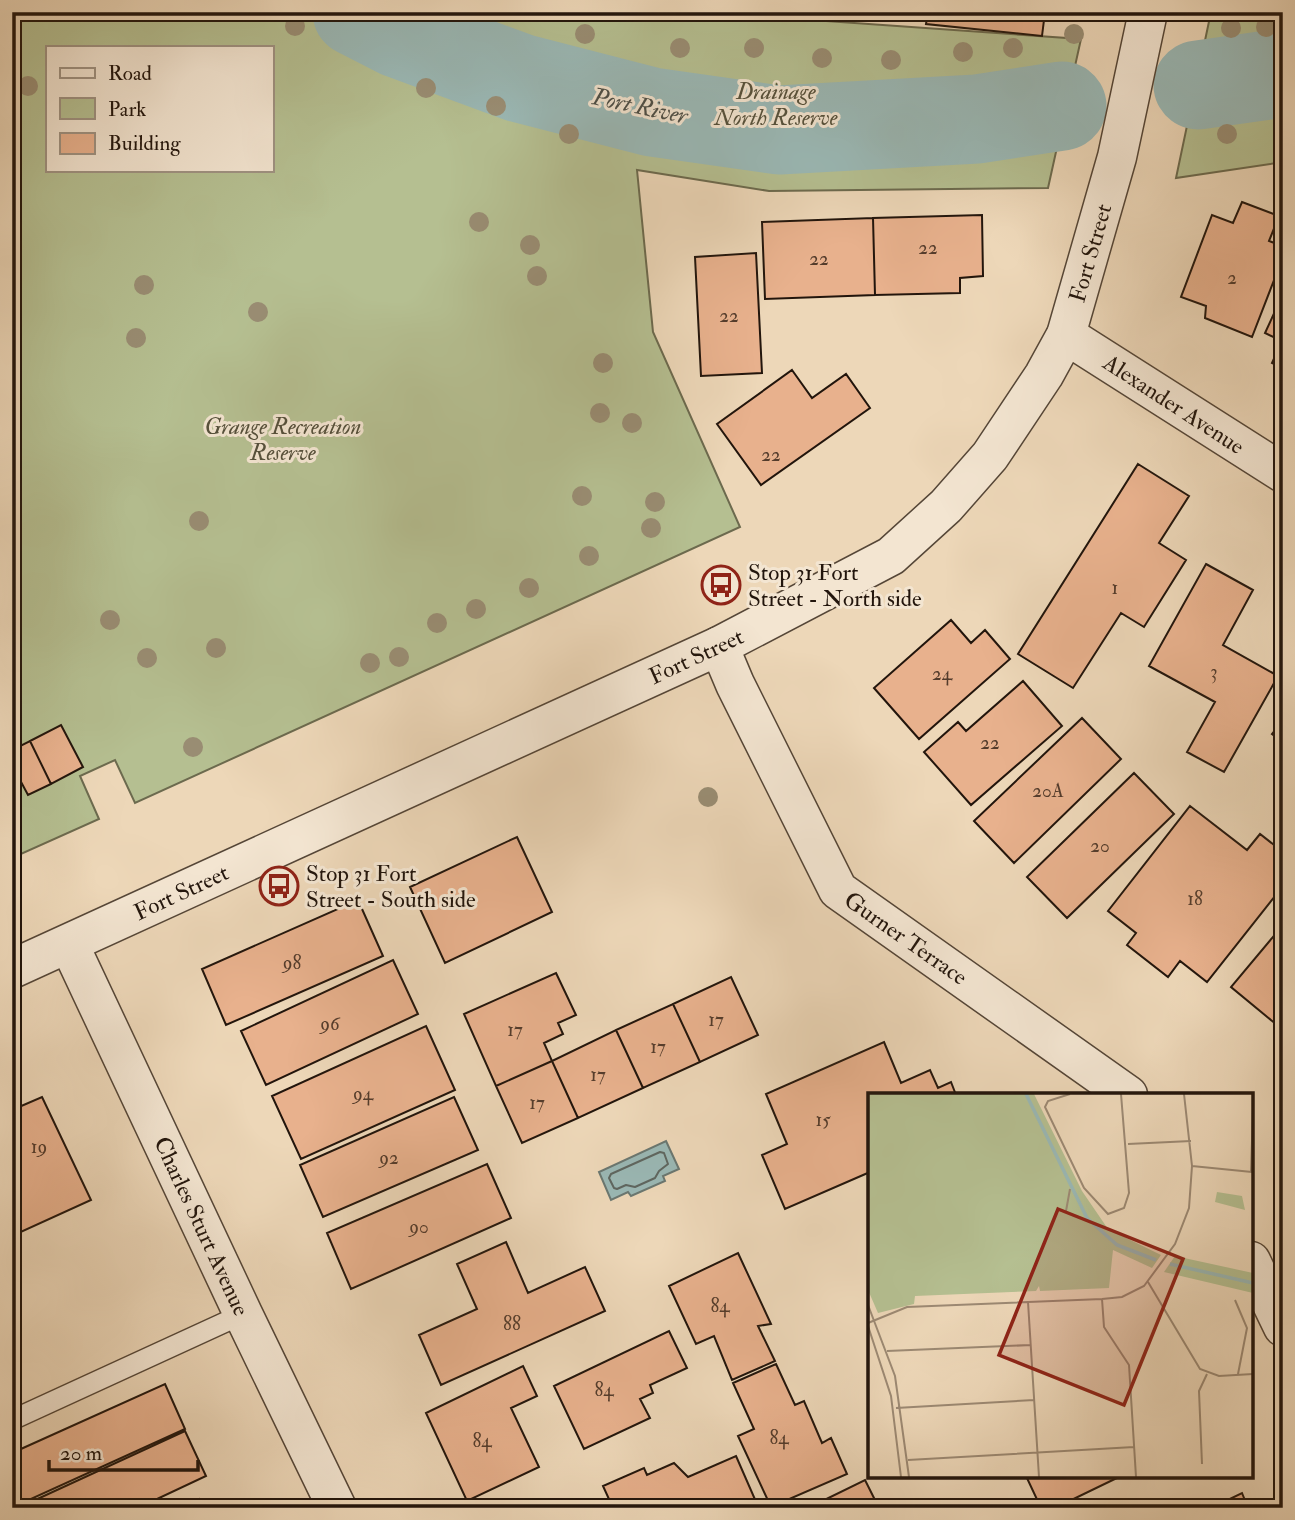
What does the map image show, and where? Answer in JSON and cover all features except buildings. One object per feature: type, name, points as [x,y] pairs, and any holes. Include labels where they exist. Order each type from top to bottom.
[{"type":"street","name":"Fort Street","points":[[12,969],[719,646],[891,556],[946,506],[990,456],[1044,375],[1066,335],[1117,157],[1148,12]]},
{"type":"street","name":"Alexander Avenue","points":[[1066,335],[1283,473]]},
{"type":"street","name":"Gurner Terrace","points":[[719,646],[735,684],[838,890],[1125,1093]]},
{"type":"street","name":"Charles Sturt Avenue","points":[[69,944],[337,1508]]},
{"type":"street","points":[[1253,1265],[1283,1327]]},
{"type":"lane","points":[[12,1420],[243,1314]]},
{"type":"green space","name":"Grange Recreation Reserve","points":[[12,12],[698,12],[1081,39],[1048,188],[769,191],[637,170],[653,332],[740,527],[135,803],[115,760],[80,776],[99,819],[12,858]]},
{"type":"green space","points":[[1211,12],[1283,12],[1283,162],[1176,178]]},
{"type":"water","points":[[666,1141],[679,1169],[663,1176],[665,1181],[631,1196],[628,1192],[611,1200],[599,1172]]},
{"type":"waterway","name":"Port River","points":[[357,12],[398,33],[520,78],[652,112],[779,130],[977,119],[1062,106]]},
{"type":"waterway","name":"Port River","points":[[1198,85],[1283,73]]},
{"type":"place","name":"Stop 31 Fort Street - North side","points":[[721,585]]},
{"type":"place","name":"Stop 31 Fort Street - South side","points":[[279,886]]},
{"type":"park label","name":"Drainage North Reserve","points":[[776,104]]}]
